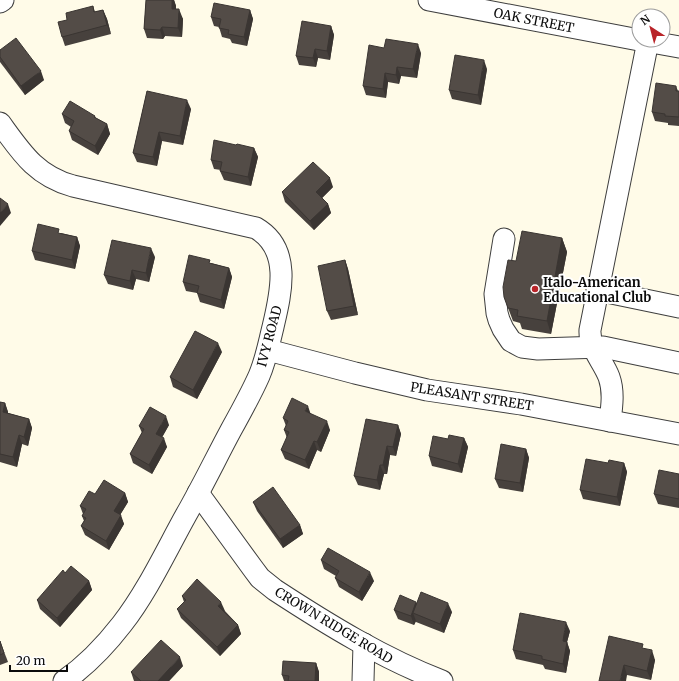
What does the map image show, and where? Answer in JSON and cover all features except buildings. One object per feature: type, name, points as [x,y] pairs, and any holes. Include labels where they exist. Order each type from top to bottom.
[{"type":"street","name":"OAK STREET","points":[[429,0],[631,38]]},
{"type":"street","points":[[610,421],[613,400],[611,385],[605,369],[593,347],[590,330],[641,48]]},
{"type":"street","name":"IVY ROAD","points":[[0,123],[23,154],[45,174],[58,181],[81,188],[250,226],[262,231],[267,236],[277,253],[280,260],[282,274],[278,305],[268,350],[254,387],[198,493],[139,600],[127,618],[104,647],[64,681]]},
{"type":"street","points":[[504,239],[495,284],[495,294],[499,320],[511,341],[522,347],[538,349],[593,347],[609,348],[679,363]]},
{"type":"street","points":[[597,290],[679,307]]},
{"type":"street","name":"PLEASANT STREET","points":[[268,350],[356,374],[427,390],[522,404],[679,434]]},
{"type":"street","name":"CROWN RIDGE ROAD","points":[[198,493],[248,563],[267,584],[284,597],[398,663],[442,681]]},
{"type":"street","points":[[364,644],[364,681]]},
{"type":"place","name":"Italo-American Educational Club","points":[[535,289]]}]
